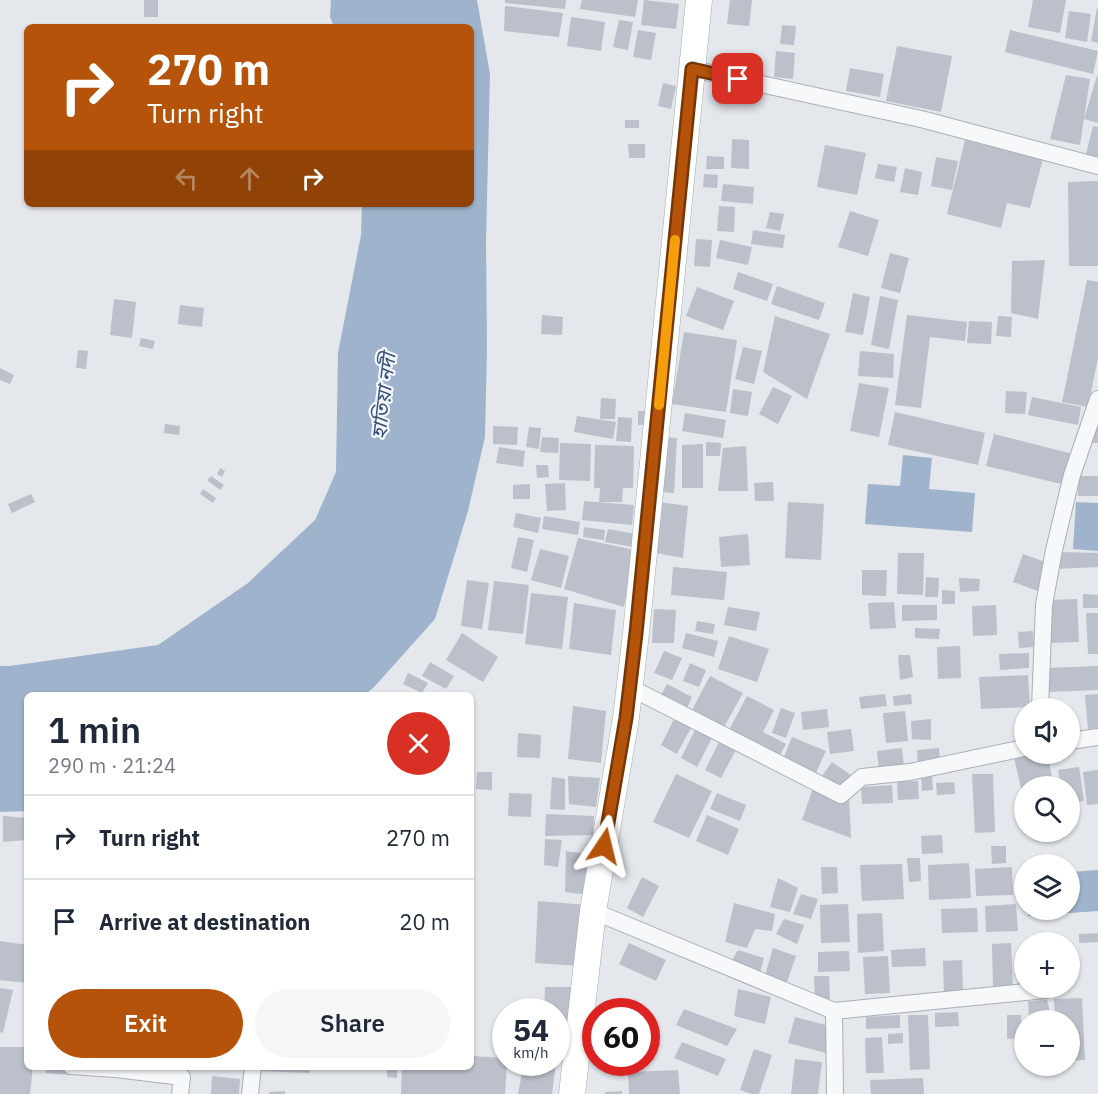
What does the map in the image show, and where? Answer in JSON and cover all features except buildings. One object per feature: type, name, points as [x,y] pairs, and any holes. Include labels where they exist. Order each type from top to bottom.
[{"type":"main road","points":[[572,1094],[593,911],[626,718],[640,598],[699,0]]},
{"type":"street","points":[[692,69],[921,118],[1098,166]]},
{"type":"street","points":[[1040,698],[1044,605],[1054,550],[1072,475],[1098,399]]},
{"type":"street","points":[[629,687],[841,795],[862,777],[910,772],[1014,750]]},
{"type":"street","points":[[1080,740],[1098,737]]},
{"type":"street","points":[[593,911],[834,1011],[1014,993]]},
{"type":"street","points":[[834,1011],[835,1094]]},
{"type":"street","points":[[124,1070],[182,1077],[180,1094]]},
{"type":"street","points":[[250,1094],[253,1070]]},
{"type":"water","name":"হাতিয়া নদী","points":[[331,0],[477,0],[490,74],[485,437],[468,511],[435,619],[368,692],[24,692],[24,811],[0,812],[0,666],[158,645],[248,583],[315,520],[336,472],[338,353],[361,235],[362,207],[474,207],[474,24],[333,24],[330,17]]},
{"type":"water","points":[[903,455],[932,458],[929,489],[975,493],[972,532],[865,524],[868,484],[900,486]]},
{"type":"water","points":[[1076,502],[1098,503],[1098,551],[1073,549]]},
{"type":"water","points":[[1098,870],[1098,911],[1080,912],[1080,871]]},
{"type":"slow traffic","points":[[659,405],[675,240]]},
{"type":"route","points":[[604,846],[626,718],[636,633],[692,69],[738,79]]}]
